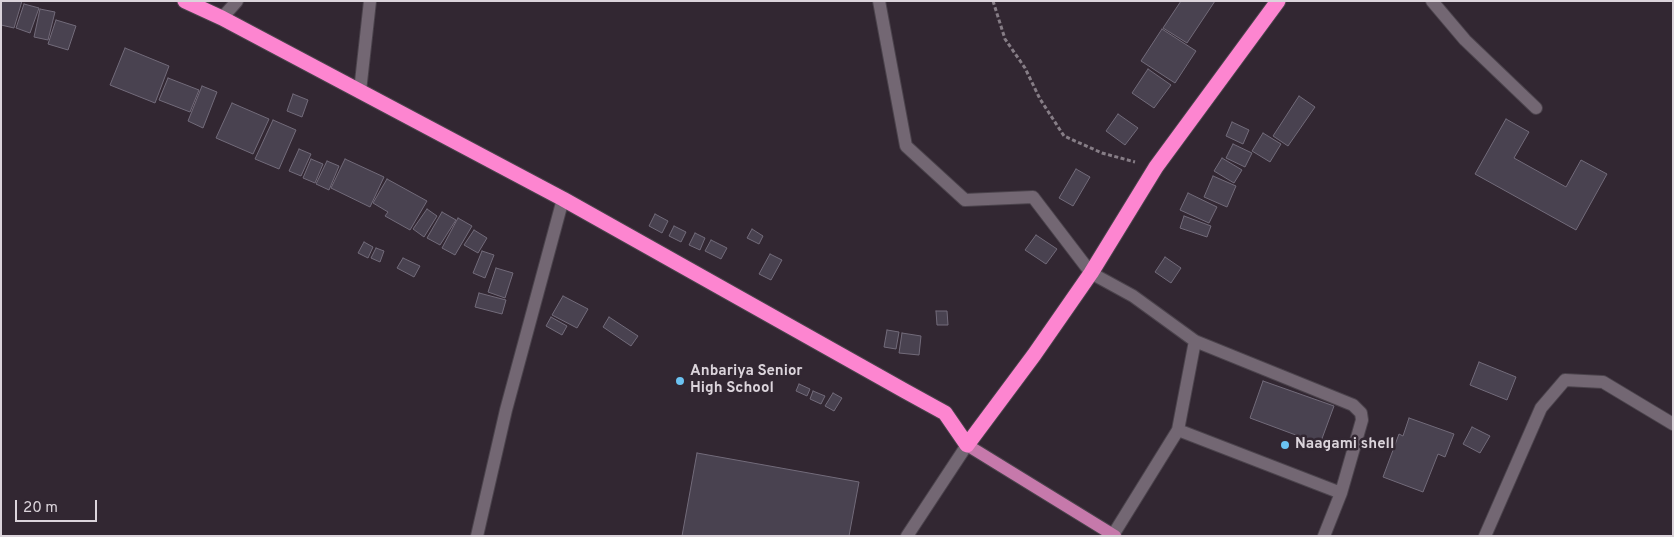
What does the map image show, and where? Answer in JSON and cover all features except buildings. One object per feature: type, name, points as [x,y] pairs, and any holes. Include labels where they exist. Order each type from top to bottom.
[{"type":"highway","points":[[185,1],[222,18],[564,199],[945,413],[967,445],[1034,355],[1091,273],[1156,167],[1278,1]]},
{"type":"main road","points":[[967,445],[1114,535]]},
{"type":"street","points":[[222,18],[237,1]]},
{"type":"street","points":[[360,91],[370,1]]},
{"type":"street","points":[[879,1],[906,146],[965,200],[1033,197],[1091,273],[1133,296],[1195,342],[1353,405],[1361,413],[1362,420],[1341,493],[1324,536]]},
{"type":"street","points":[[1432,1],[1465,40],[1536,108]]},
{"type":"street","points":[[477,536],[506,410],[564,199]]},
{"type":"street","points":[[1114,535],[1178,430],[1195,342]]},
{"type":"street","points":[[1485,536],[1541,408],[1566,380],[1603,382],[1673,424]]},
{"type":"street","points":[[1178,430],[1341,493]]},
{"type":"street","points":[[907,536],[967,445]]},
{"type":"path","points":[[992,1],[1005,39],[1025,68],[1040,99],[1064,136],[1102,153],[1156,167]]},
{"type":"place","name":"Anbariya Senior High School","points":[[680,381]]},
{"type":"place","name":"Naagami shell","points":[[1285,445]]}]
